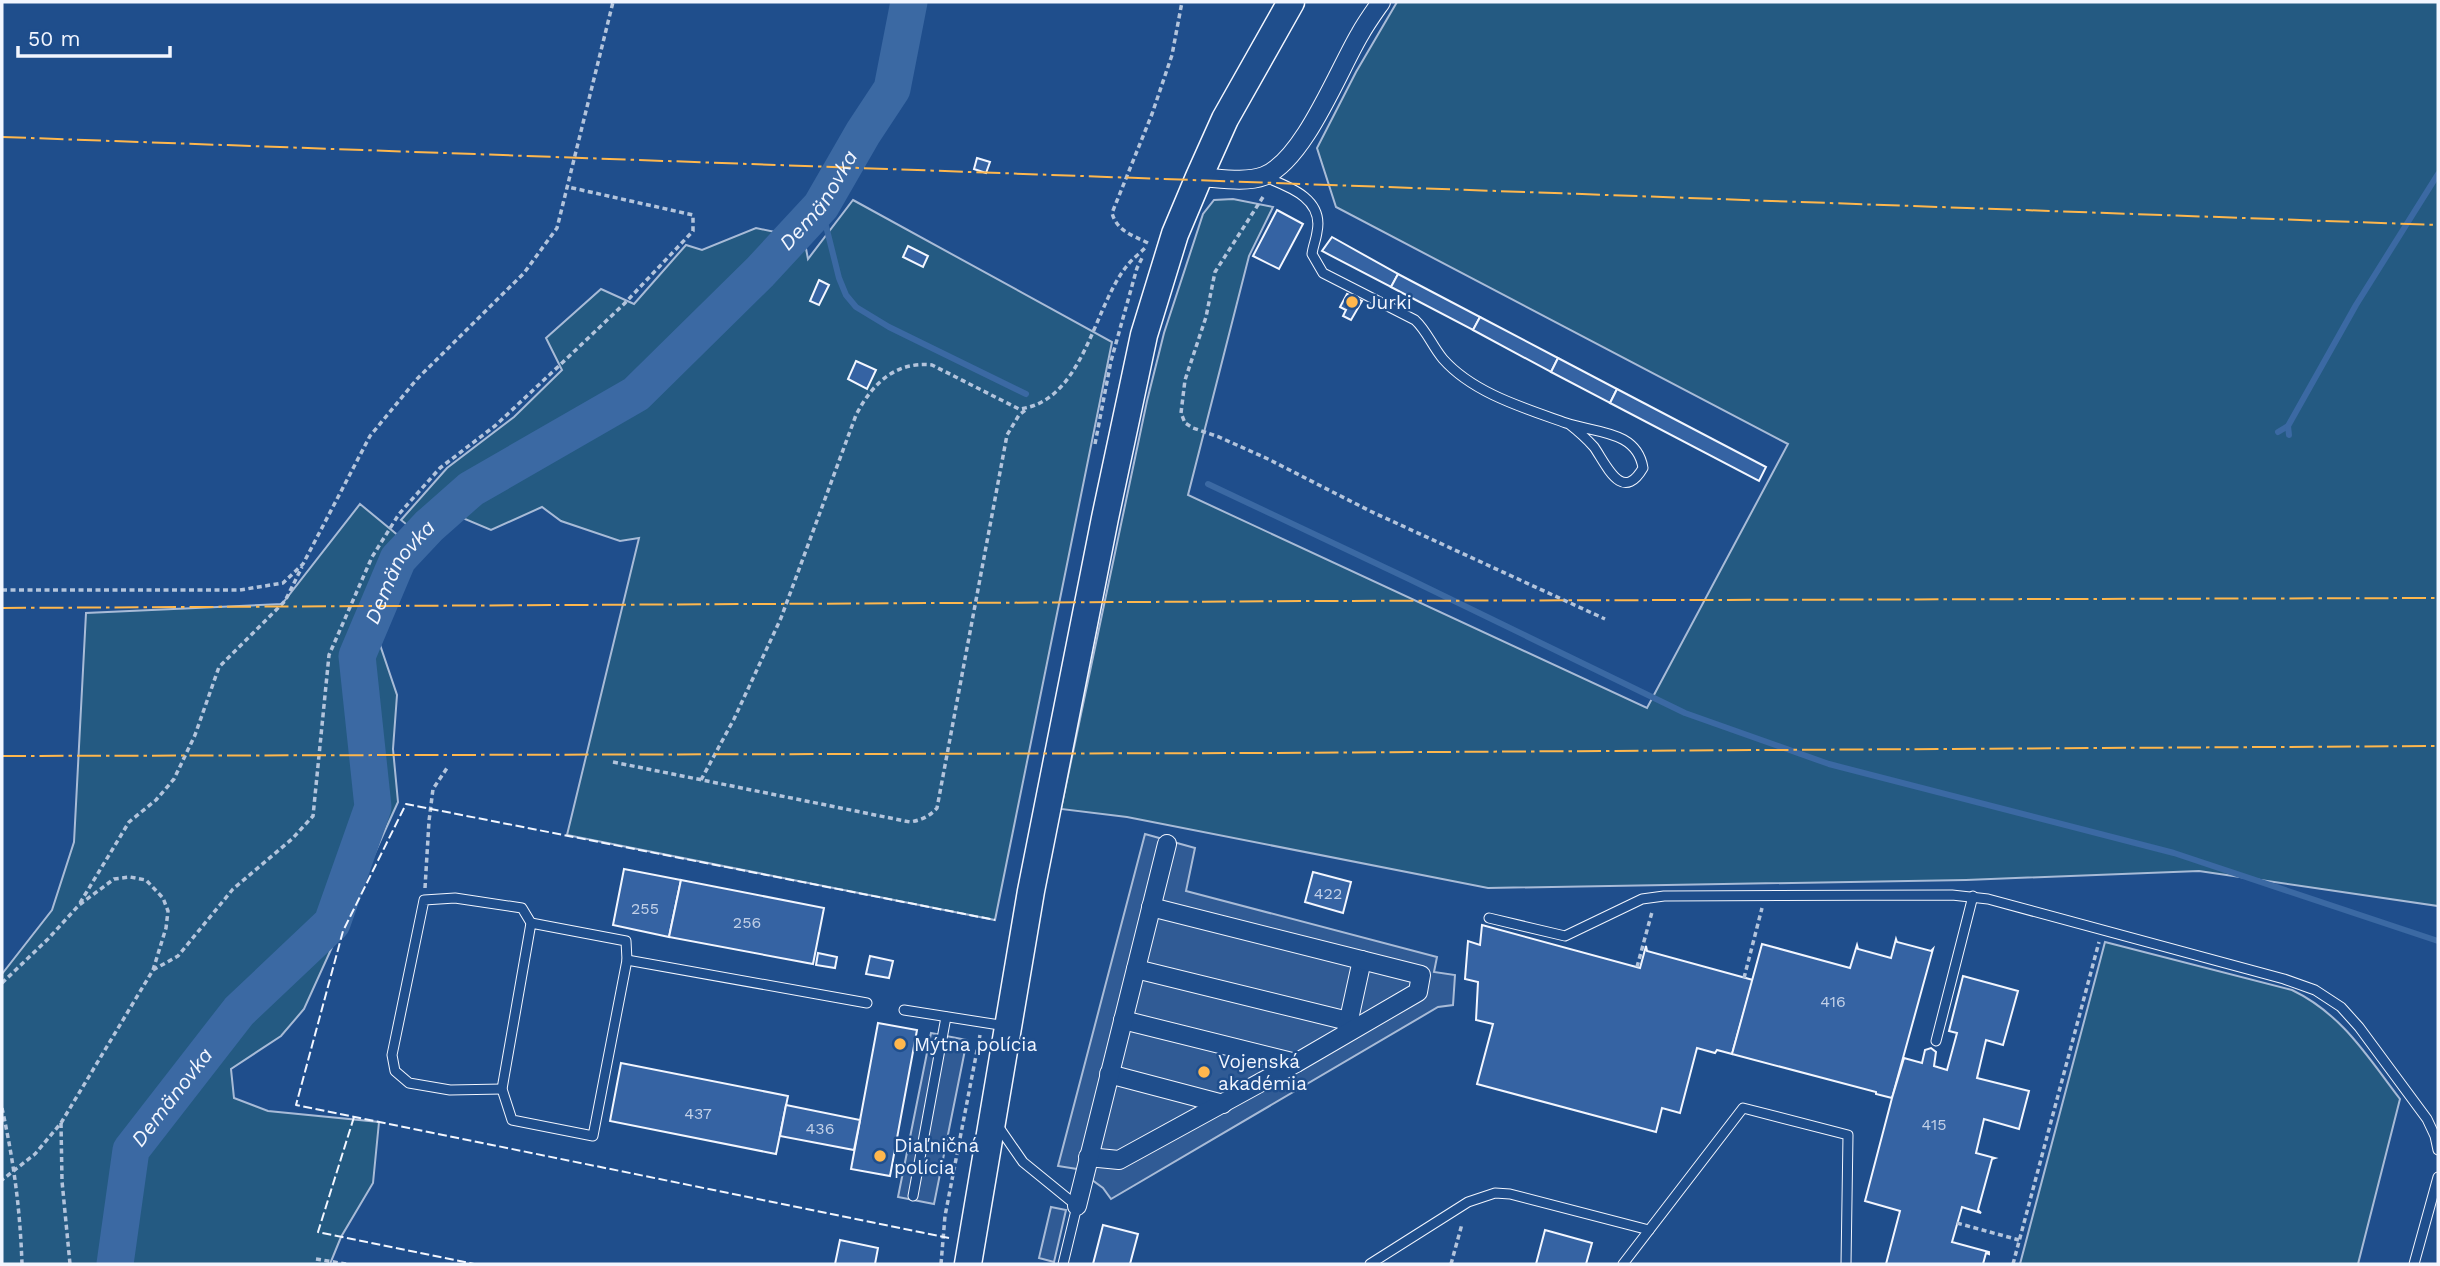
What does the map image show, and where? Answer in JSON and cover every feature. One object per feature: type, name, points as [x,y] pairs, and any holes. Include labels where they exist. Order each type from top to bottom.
[{"type":"main road","points":[[968,1264],[1031,891],[1128,408],[1157,290],[1175,234],[1231,108],[1291,2]]},
{"type":"street","points":[[1199,177],[1269,178],[1306,133],[1360,34],[1381,2]]},
{"type":"street","points":[[1077,1206],[1167,844]]},
{"type":"street","points":[[1088,1157],[1119,1160],[1296,1063],[1347,1027],[1418,992],[1421,975],[1151,907]]},
{"type":"street","points":[[1347,1027],[1362,961]]},
{"type":"street","points":[[1136,969],[1347,1027]]},
{"type":"street","points":[[1123,1020],[1296,1063]]},
{"type":"street","points":[[1109,1074],[1223,1104]]},
{"type":"lane","points":[[1269,178],[1305,196],[1314,206],[1318,220],[1312,254],[1323,273],[1415,320],[1425,328],[1443,359],[1465,378],[1489,393],[1569,424],[1625,439],[1642,459],[1643,468],[1638,476],[1630,482],[1613,477],[1585,436],[1569,424]]},
{"type":"lane","points":[[1936,1041],[1973,896]]},
{"type":"lane","points":[[1489,918],[1565,936],[1642,899],[1656,897],[1973,896],[2103,929],[2315,990],[2341,1007],[2359,1027],[2427,1119],[2438,1150]]},
{"type":"lane","points":[[502,1089],[450,1090],[409,1083],[395,1071],[392,1055],[424,900],[455,898],[522,908],[531,923],[502,1089],[512,1120],[593,1136],[627,960],[626,941],[531,923]]},
{"type":"lane","points":[[627,960],[867,1003]]},
{"type":"lane","points":[[904,1010],[1007,1026]]},
{"type":"lane","points":[[913,1196],[946,1017]]},
{"type":"lane","points":[[1623,1264],[1743,1108],[1848,1135],[1846,1264]]},
{"type":"lane","points":[[993,1119],[1023,1162],[1077,1206],[1063,1264]]},
{"type":"lane","points":[[2414,1264],[2438,1177]]},
{"type":"lane","points":[[1370,1264],[1468,1202],[1495,1193],[1510,1194],[1649,1230]]},
{"type":"path","points":[[79,905],[129,822],[156,800],[174,779],[195,735],[219,667],[285,601],[370,436],[417,379],[524,273],[556,228],[613,2]]},
{"type":"path","points":[[613,762],[910,822],[921,820],[937,808],[1007,435],[1018,415],[1058,390],[1071,376],[1125,267],[1149,244],[1122,230],[1115,224],[1112,213],[1152,114],[1172,55],[1182,2]]},
{"type":"path","points":[[1269,178],[1215,272],[1206,317],[1185,380],[1181,413],[1185,423],[1193,429],[1268,459],[1370,511],[1605,619]]},
{"type":"path","points":[[153,970],[178,956],[233,889],[292,839],[313,816],[329,655],[372,557],[399,514],[440,468],[496,425],[616,312],[693,230],[693,215],[568,187]]},
{"type":"path","points":[[701,780],[734,719],[781,618],[865,396],[890,373],[920,363],[932,365],[1019,409],[1029,408]]},
{"type":"path","points":[[2,590],[240,590],[283,583],[303,564]]},
{"type":"path","points":[[424,900],[433,789],[447,768]]},
{"type":"path","points":[[2,983],[79,905],[114,879],[130,877],[146,880],[163,898],[168,911],[162,947],[153,970],[61,1123],[35,1154],[2,1180]]},
{"type":"path","points":[[1744,978],[1765,895]]},
{"type":"path","points":[[1637,967],[1656,897]]},
{"type":"path","points":[[2013,1264],[2103,929]]},
{"type":"path","points":[[2,1108],[15,1169],[21,1219],[22,1264]]},
{"type":"path","points":[[61,1123],[62,1181],[71,1264]]},
{"type":"path","points":[[1451,1264],[1468,1202]]},
{"type":"path","points":[[1957,1223],[2019,1240]]},
{"type":"path","points":[[941,1264],[942,1251]]},
{"type":"path","points":[[316,1258],[346,1264]]},
{"type":"shaded area","points":[[1397,2],[2438,2],[2438,906],[2199,871],[1966,880],[1488,888],[1127,817],[1061,809],[1147,401],[1164,333],[1203,214],[1214,200],[1233,199],[1273,207],[1249,256],[1188,495],[1647,708],[1788,444],[1336,207],[1317,148],[1356,72]]},
{"type":"shaded area","points":[[853,200],[1112,342],[995,920],[567,835],[639,538],[620,541],[561,521],[542,507],[491,530],[439,508],[411,528],[401,520],[447,468],[514,417],[562,370],[546,338],[601,289],[634,304],[686,245],[702,250],[756,228],[804,238],[808,259]]},
{"type":"shaded area","points":[[360,504],[400,537],[373,590],[350,645],[378,639],[397,695],[393,749],[398,802],[304,1009],[281,1036],[231,1069],[234,1098],[268,1111],[379,1122],[373,1183],[341,1237],[330,1264],[2,1264],[2,974],[52,910],[74,842],[86,613],[282,604]]},
{"type":"shaded area","name":"Vojenská akadémia","points":[[1145,834],[1195,848],[1186,891],[1437,957],[1434,972],[1455,975],[1453,1005],[1438,1007],[1111,1199],[1103,1188],[1077,1169],[1058,1166]]},
{"type":"shaded area","points":[[2105,942],[2292,990],[2325,1011],[2365,1052],[2400,1099],[2358,1264],[2020,1264]]},
{"type":"shaded area","points":[[931,1033],[967,1040],[934,1204],[898,1197]]},
{"type":"shaded area","points":[[1051,1207],[1066,1210],[1054,1262],[1039,1258]]},
{"type":"building","points":[[977,158],[990,162],[986,173],[974,169]]},
{"type":"building","points":[[1277,210],[1303,224],[1279,269],[1253,256]]},
{"type":"building","points":[[1332,237],[1398,274],[1391,287],[1322,251]]},
{"type":"building","points":[[908,246],[928,256],[923,267],[903,257]]},
{"type":"building","points":[[1398,274],[1480,317],[1473,330],[1391,287]]},
{"type":"building","points":[[819,280],[829,285],[819,305],[810,301]]},
{"type":"building","points":[[1347,294],[1362,301],[1351,320],[1343,316],[1346,310],[1340,307]]},
{"type":"building","points":[[1480,317],[1558,358],[1551,372],[1473,330]]},
{"type":"building","points":[[1558,358],[1617,389],[1610,403],[1551,372]]},
{"type":"building","points":[[856,361],[876,370],[867,389],[848,379]]},
{"type":"building","points":[[1617,389],[1766,467],[1759,481],[1610,403]]},
{"type":"building","points":[[624,869],[681,880],[669,937],[613,925]]},
{"type":"building","points":[[1313,872],[1351,882],[1343,913],[1305,902]]},
{"type":"building","points":[[681,880],[824,908],[813,964],[669,937]]},
{"type":"building","points":[[1482,925],[1640,968],[1646,946],[1647,951],[1753,980],[1732,1054],[1697,1048],[1680,1113],[1662,1108],[1656,1132],[1477,1084],[1493,1024],[1476,1020],[1478,982],[1465,979],[1468,941],[1480,945]]},
{"type":"building","points":[[1896,939],[1897,942],[1931,951],[1933,949],[1892,1098],[1732,1054],[1762,944],[1850,968],[1857,945],[1858,949],[1891,958]]},
{"type":"building","points":[[818,953],[837,957],[835,968],[816,965]]},
{"type":"building","points":[[870,956],[893,961],[889,978],[866,974]]},
{"type":"building","points":[[1963,976],[2018,991],[2003,1045],[1986,1040],[1977,1078],[2029,1091],[2019,1129],[1984,1119],[1976,1153],[1995,1158],[1992,1159],[1978,1210],[1981,1213],[1962,1207],[1952,1242],[1989,1252],[1989,1254],[1986,1253],[1983,1264],[1886,1264],[1900,1211],[1865,1201],[1892,1098],[1904,1058],[1922,1063],[1925,1050],[1931,1048],[1936,1052],[1934,1066],[1947,1070],[1957,1033],[1949,1031]]},
{"type":"building","points":[[878,1023],[917,1030],[890,1176],[851,1169]]},
{"type":"building","points":[[621,1063],[788,1096],[776,1154],[610,1121]]},
{"type":"building","points":[[786,1105],[860,1120],[854,1150],[780,1136]]},
{"type":"building","points":[[1103,1225],[1138,1234],[1130,1264],[1093,1264]]},
{"type":"building","points":[[1545,1230],[1592,1243],[1586,1264],[1536,1264]]},
{"type":"building","points":[[840,1240],[878,1248],[875,1264],[835,1264]]},
{"type":"waterway","name":"Demänovka","points":[[115,1264],[131,1150],[239,1011],[332,923],[373,807],[357,656],[398,559],[429,526],[471,489],[636,394],[760,272],[821,206],[892,89],[909,2]]},
{"type":"waterway","points":[[2289,435],[2288,426],[2356,305],[2438,174]]},
{"type":"waterway","points":[[821,206],[839,278],[846,295],[856,307],[889,327],[1026,394]]},
{"type":"waterway","points":[[2278,432],[2288,426]]},
{"type":"waterway","points":[[1208,484],[1685,713],[1829,764],[2174,853],[2438,941]]},
{"type":"fence","points":[[949,1238],[296,1105],[343,931],[406,804],[995,920]]},
{"type":"fence","points":[[354,1117],[318,1232],[474,1264]]},
{"type":"power","points":[[2,137],[2438,225]]},
{"type":"power","points":[[2,608],[2438,598]]},
{"type":"power","points":[[2,756],[1266,753],[2438,746]]},
{"type":"place","name":"Jurki","points":[[1352,302]]},
{"type":"place","name":"Mýtna polícia","points":[[900,1044]]},
{"type":"place","name":"Vojenská akadémia","points":[[1204,1072]]},
{"type":"place","name":"Diaľničná polícia","points":[[880,1156]]}]
